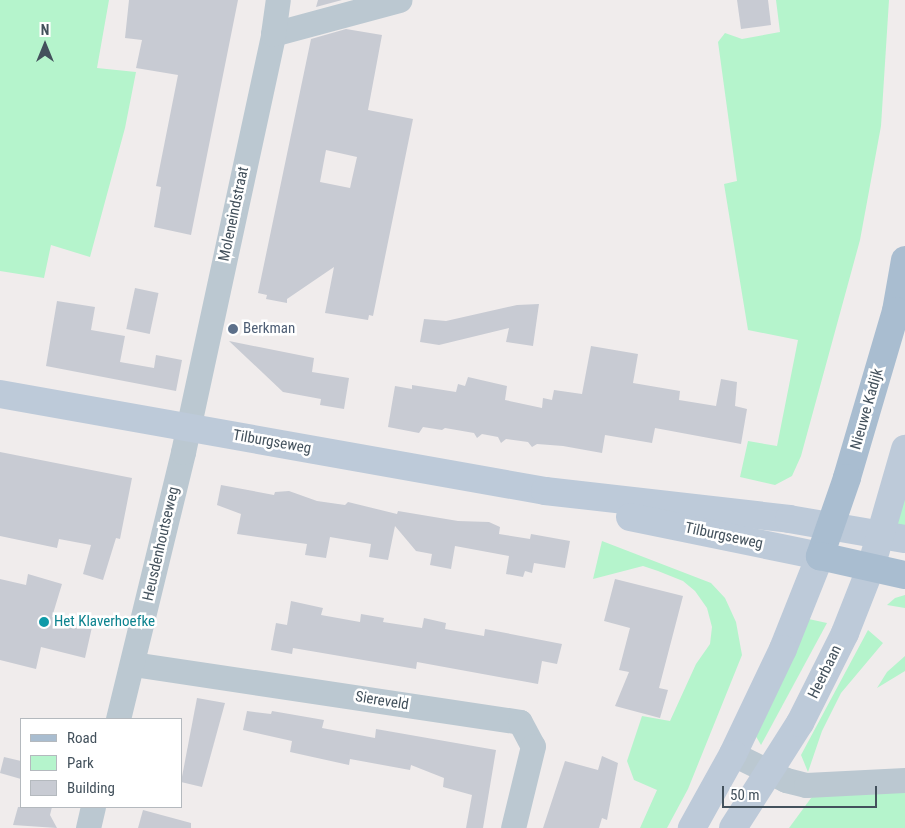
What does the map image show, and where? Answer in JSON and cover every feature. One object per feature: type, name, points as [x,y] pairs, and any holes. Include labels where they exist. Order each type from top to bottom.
[{"type":"main road","name":"Nieuwe Kadijk","points":[[820,556],[896,311],[905,260]]},
{"type":"main road","name":"Tilburgseweg","points":[[0,394],[545,491],[831,525],[893,537]]},
{"type":"main road","points":[[871,566],[893,537],[905,449]]},
{"type":"main road","name":"Tilburgseweg","points":[[545,491],[601,510],[871,566],[905,575]]},
{"type":"main road","points":[[692,828],[733,754],[783,649],[820,556]]},
{"type":"main road","name":"Heerbaan","points":[[733,828],[771,772],[845,633],[871,566]]},
{"type":"street","name":"Moleneindstraat","points":[[188,427],[273,34],[278,0]]},
{"type":"street","points":[[273,34],[399,0]]},
{"type":"street","name":"Heusdenhoutseweg","points":[[118,718],[133,664],[188,427]]},
{"type":"street","name":"Siereveld","points":[[133,664],[520,722],[533,746],[513,828]]},
{"type":"street","points":[[733,754],[771,772],[806,785],[905,780]]},
{"type":"street","points":[[88,828],[93,808]]},
{"type":"green space","points":[[0,0],[109,0],[97,68],[136,72],[125,128],[90,257],[51,245],[44,278],[0,271]]},
{"type":"green space","points":[[776,0],[889,0],[881,126],[860,240],[801,456],[792,476],[775,485],[740,477],[748,441],[777,446],[798,340],[748,330],[724,184],[737,181],[718,42],[725,33],[742,39],[780,32]]},
{"type":"green space","points":[[905,473],[905,529],[896,527]]},
{"type":"green space","points":[[602,541],[711,583],[725,598],[736,622],[742,655],[688,789],[667,828],[640,828],[657,790],[634,780],[627,761],[642,716],[670,721],[696,664],[710,644],[712,627],[707,608],[695,591],[683,581],[643,566],[593,579]]},
{"type":"green space","points":[[905,595],[905,608],[887,605],[895,598]]},
{"type":"green space","points":[[804,618],[827,623],[761,745],[754,733]]},
{"type":"green space","points":[[868,630],[883,643],[841,693],[822,731],[808,772],[801,755]]},
{"type":"green space","points":[[905,656],[905,671],[877,688],[887,672]]},
{"type":"green space","points":[[905,788],[905,828],[789,828],[814,794]]},
{"type":"building","points":[[129,0],[238,0],[191,235],[154,227],[161,187],[156,186],[178,75],[136,68],[142,40],[125,38]]},
{"type":"building","points":[[318,0],[342,0],[316,7]]},
{"type":"building","points":[[737,0],[768,0],[771,25],[741,29]]},
{"type":"building","points":[[346,29],[382,35],[368,110],[413,119],[373,316],[369,315],[368,320],[325,313],[334,267],[287,299],[287,303],[266,299],[267,295],[258,293],[311,39]],"holes":[[[326,150],[357,157],[350,188],[320,182]]]},
{"type":"building","points":[[135,288],[158,293],[150,334],[126,329]]},
{"type":"building","points":[[57,301],[95,307],[91,330],[125,336],[120,362],[154,368],[156,355],[182,360],[176,391],[46,366]]},
{"type":"building","points":[[539,304],[533,346],[506,342],[509,328],[439,345],[420,342],[424,319],[446,321],[517,305]]},
{"type":"building","points":[[229,341],[314,358],[312,372],[349,378],[344,409],[320,405],[321,399],[283,392]]},
{"type":"building","points":[[591,346],[638,354],[633,383],[680,391],[679,400],[716,406],[721,379],[737,382],[735,406],[747,409],[741,444],[655,428],[652,443],[605,435],[602,453],[563,446],[537,444],[532,447],[528,442],[506,439],[501,443],[498,437],[482,434],[477,438],[474,433],[445,428],[442,430],[423,427],[419,433],[388,427],[395,386],[412,389],[412,385],[456,392],[458,384],[465,386],[468,377],[507,386],[505,400],[542,408],[543,398],[552,400],[554,390],[582,394]]},
{"type":"building","points":[[0,452],[132,478],[120,539],[116,538],[103,580],[83,574],[91,545],[59,539],[57,548],[0,536]]},
{"type":"building","points":[[221,485],[274,495],[275,492],[289,491],[317,501],[345,505],[348,502],[397,514],[398,511],[458,521],[489,522],[500,527],[499,534],[530,539],[531,534],[570,541],[565,568],[534,563],[532,573],[525,571],[523,577],[506,574],[509,556],[455,546],[451,569],[430,565],[432,554],[416,551],[395,526],[388,560],[369,557],[371,544],[330,537],[326,558],[305,555],[307,544],[237,534],[241,514],[217,505]]},
{"type":"building","name":"Het Klaverhoefke","points":[[28,574],[62,584],[52,617],[92,627],[85,658],[41,647],[36,669],[0,660],[0,579],[26,585]]},
{"type":"building","points":[[615,579],[683,596],[659,688],[668,690],[660,718],[615,706],[629,672],[619,670],[630,628],[604,621]]},
{"type":"building","points":[[291,601],[323,608],[321,615],[360,622],[361,614],[384,618],[383,622],[422,628],[424,618],[446,623],[445,629],[484,636],[485,629],[562,644],[557,664],[542,661],[538,684],[417,662],[416,669],[293,648],[292,654],[271,650],[276,623],[287,625]]},
{"type":"building","points":[[197,698],[225,703],[202,787],[182,782]]},
{"type":"building","points":[[247,711],[271,714],[272,711],[324,720],[322,728],[375,738],[376,729],[496,750],[483,828],[466,828],[472,795],[443,787],[444,778],[411,765],[410,770],[350,759],[349,765],[290,752],[292,741],[243,730]]},
{"type":"building","points":[[602,756],[618,763],[607,820],[602,818],[599,828],[543,828],[565,761],[598,770]]},
{"type":"building","points":[[4,757],[20,761],[20,779],[0,773]]},
{"type":"building","points":[[18,807],[52,808],[50,815],[57,828],[13,825]]},
{"type":"building","points":[[143,810],[191,823],[191,828],[138,828]]},
{"type":"place","name":"Berkman","points":[[233,329]]},
{"type":"place","name":"Het Klaverhoefke","points":[[44,622]]}]
